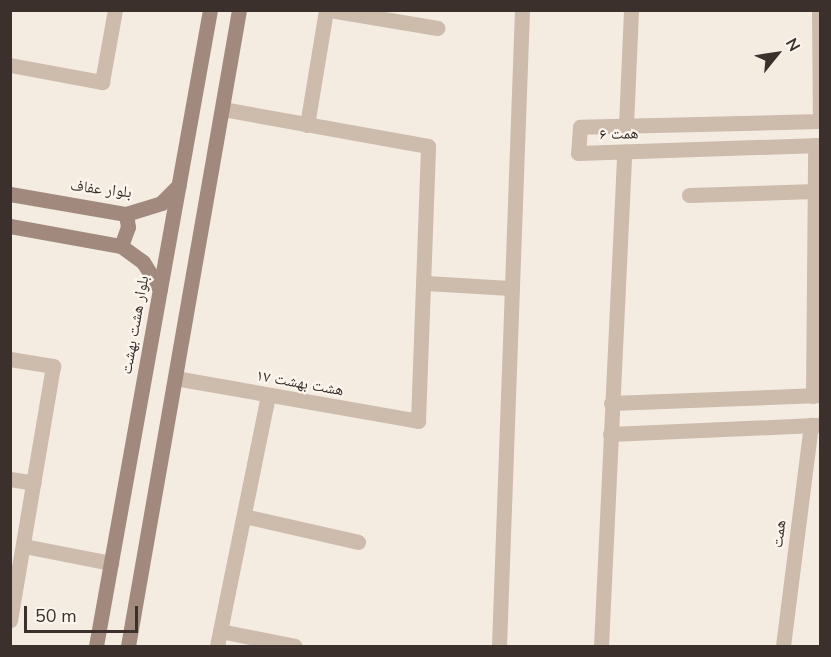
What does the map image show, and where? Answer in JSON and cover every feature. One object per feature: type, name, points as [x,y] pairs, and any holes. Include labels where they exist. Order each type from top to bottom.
[{"type":"street","points":[[10,65],[102,81],[114,10]]},
{"type":"street","name":"بلوار هشت بهشت","points":[[96,646],[210,10]]},
{"type":"street","points":[[128,646],[239,10]]},
{"type":"street","points":[[307,125],[328,10],[438,28]]},
{"type":"street","points":[[499,646],[522,10]]},
{"type":"street","points":[[626,125],[631,10]]},
{"type":"street","points":[[819,10],[820,121]]},
{"type":"street","points":[[222,109],[428,146],[426,283],[511,288]]},
{"type":"street","name":"همت ۶","points":[[818,145],[578,153],[580,127],[820,121]]},
{"type":"street","points":[[611,403],[817,395],[815,191],[818,145]]},
{"type":"street","points":[[601,646],[624,152]]},
{"type":"street","name":"بلوار عفاف","points":[[10,194],[126,214],[161,203],[179,185]]},
{"type":"street","points":[[689,195],[815,191]]},
{"type":"street","points":[[121,246],[128,227],[126,214]]},
{"type":"street","points":[[10,226],[121,246],[143,262],[160,290]]},
{"type":"street","name":"هشت بهشت ۱۷","points":[[175,378],[418,421],[426,283]]},
{"type":"street","points":[[10,359],[53,366],[10,620]]},
{"type":"street","points":[[268,395],[219,639],[295,646]]},
{"type":"street","points":[[610,434],[816,425]]},
{"type":"street","name":"همت","points":[[783,646],[816,425]]},
{"type":"street","points":[[10,479],[34,483]]},
{"type":"street","points":[[244,516],[358,542]]},
{"type":"street","points":[[24,546],[111,563]]}]
